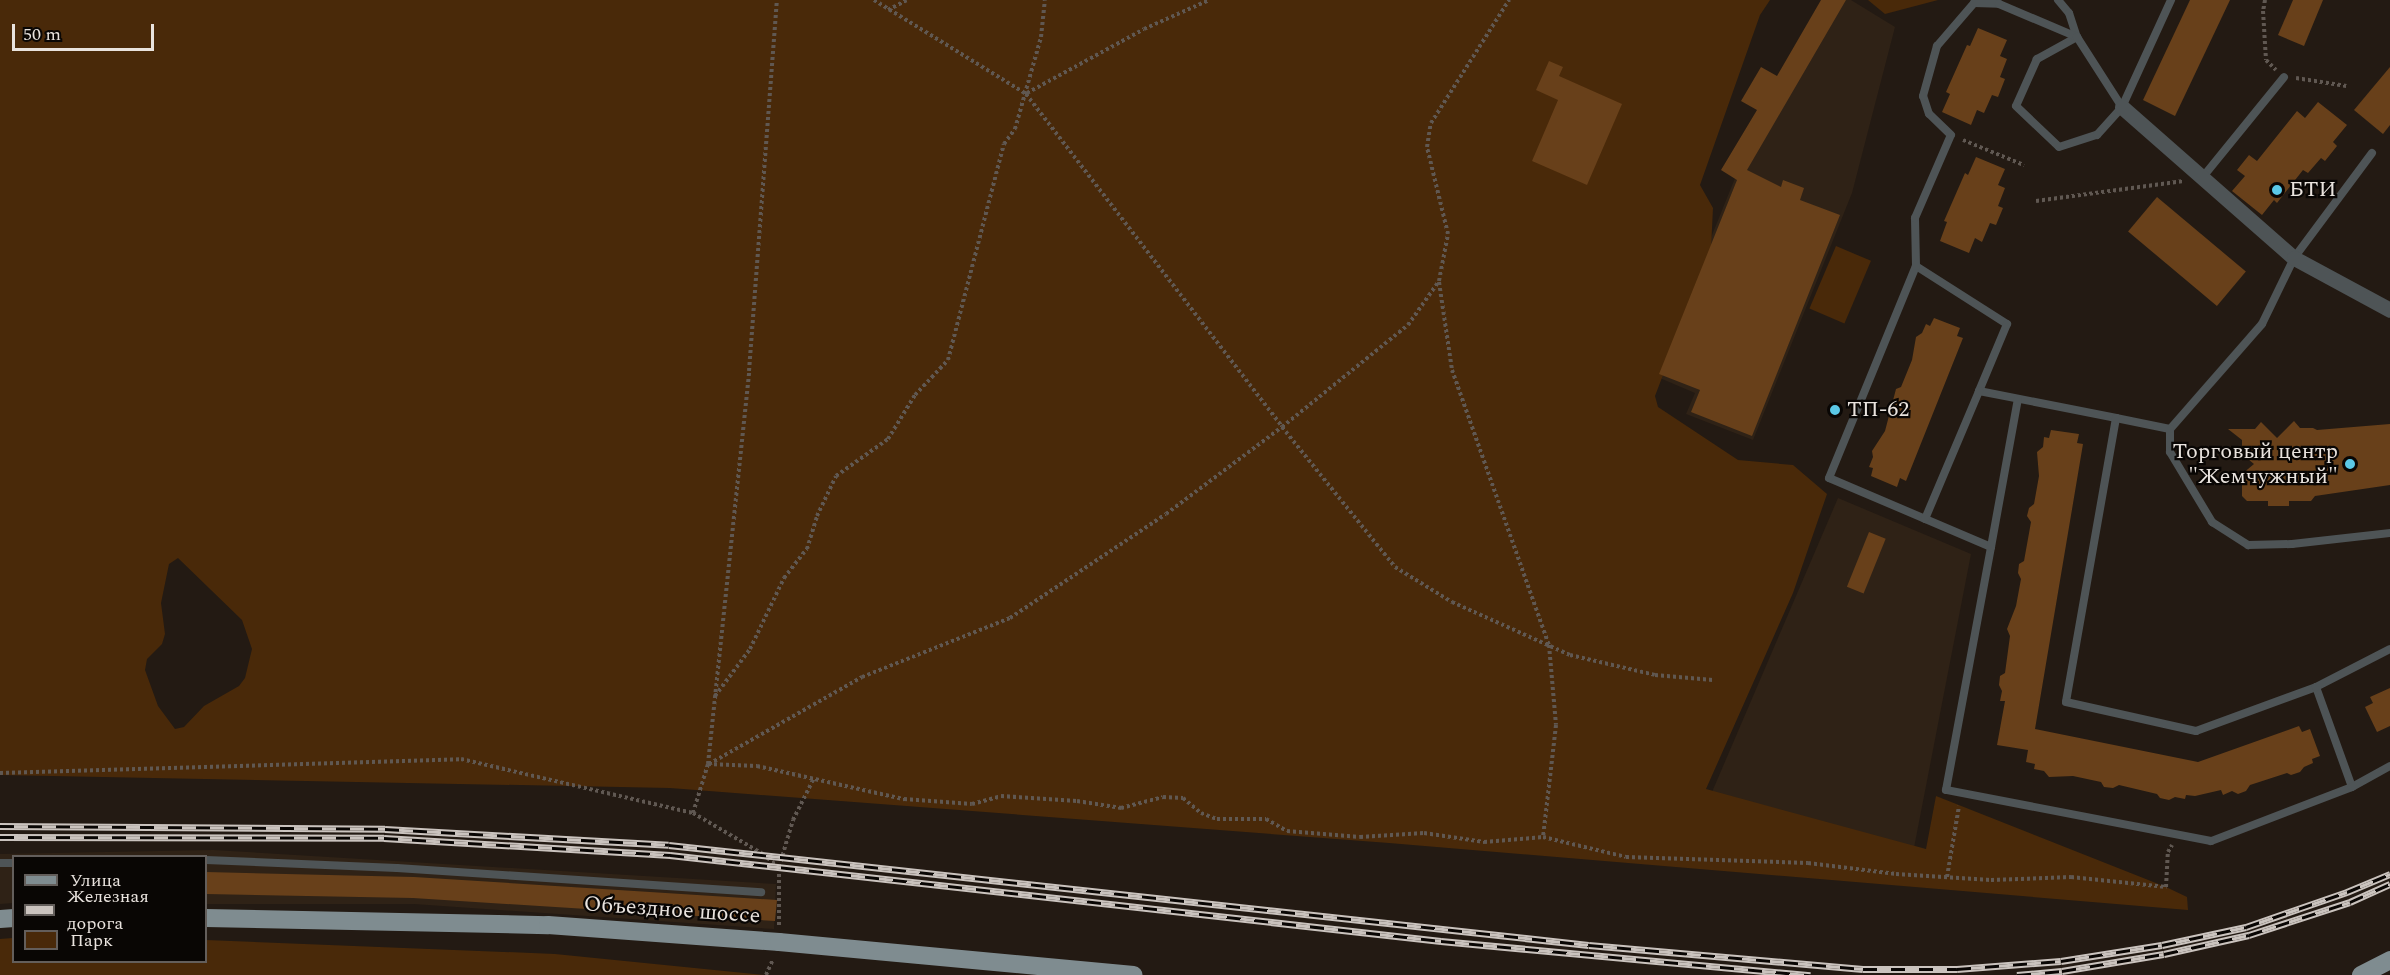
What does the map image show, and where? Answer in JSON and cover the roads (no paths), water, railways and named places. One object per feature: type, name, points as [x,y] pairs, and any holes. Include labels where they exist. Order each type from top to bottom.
[{"type":"main road","name":"Объездное шоссе","points":[[207,918],[548,925],[779,942],[1133,975]]},
{"type":"main road","points":[[2361,975],[2390,960]]},
{"type":"street","points":[[2122,107],[2294,258],[2390,310]]},
{"type":"lane","points":[[2058,0],[2069,13],[2077,37],[2122,107]]},
{"type":"lane","points":[[2077,37],[2037,59],[2016,106],[2059,147],[2097,135],[2122,107],[2171,0]]},
{"type":"lane","points":[[1991,546],[1828,478],[1916,266],[1915,218],[1951,135],[1929,114],[1923,96],[1937,46],[1974,3],[1999,4],[2077,37]]},
{"type":"lane","points":[[2202,179],[2284,77]]},
{"type":"lane","points":[[2372,153],[2294,258],[2262,324],[2170,429],[2170,453],[2212,522],[2248,545],[2292,544],[2390,533]]},
{"type":"lane","points":[[1916,266],[2007,324],[1925,519]]},
{"type":"lane","points":[[1979,391],[2170,429]]},
{"type":"lane","points":[[2018,399],[1946,790],[2180,833],[2211,841],[2352,787],[2390,766]]},
{"type":"lane","points":[[2116,418],[2066,702],[2196,731],[2316,687],[2390,649]]},
{"type":"lane","points":[[2316,687],[2352,787]]},
{"type":"lane","points":[[207,860],[397,868],[761,892]]},
{"type":"railway","points":[[0,826],[385,829],[669,845],[1589,945],[1863,969],[1957,969],[2061,961],[2162,945],[2246,927],[2347,892],[2390,874]]},
{"type":"railway","points":[[0,837],[384,838],[670,855],[1441,941],[1810,975]]},
{"type":"railway","points":[[2017,975],[2062,971],[2164,954],[2249,935],[2350,902],[2390,884]]},
{"type":"place","name":"БТИ","points":[[2277,190]]},
{"type":"place","name":"ТП-62","points":[[1835,410]]},
{"type":"place","name":"Торговый центр \"Жемчужный\"","points":[[2350,464]]}]
